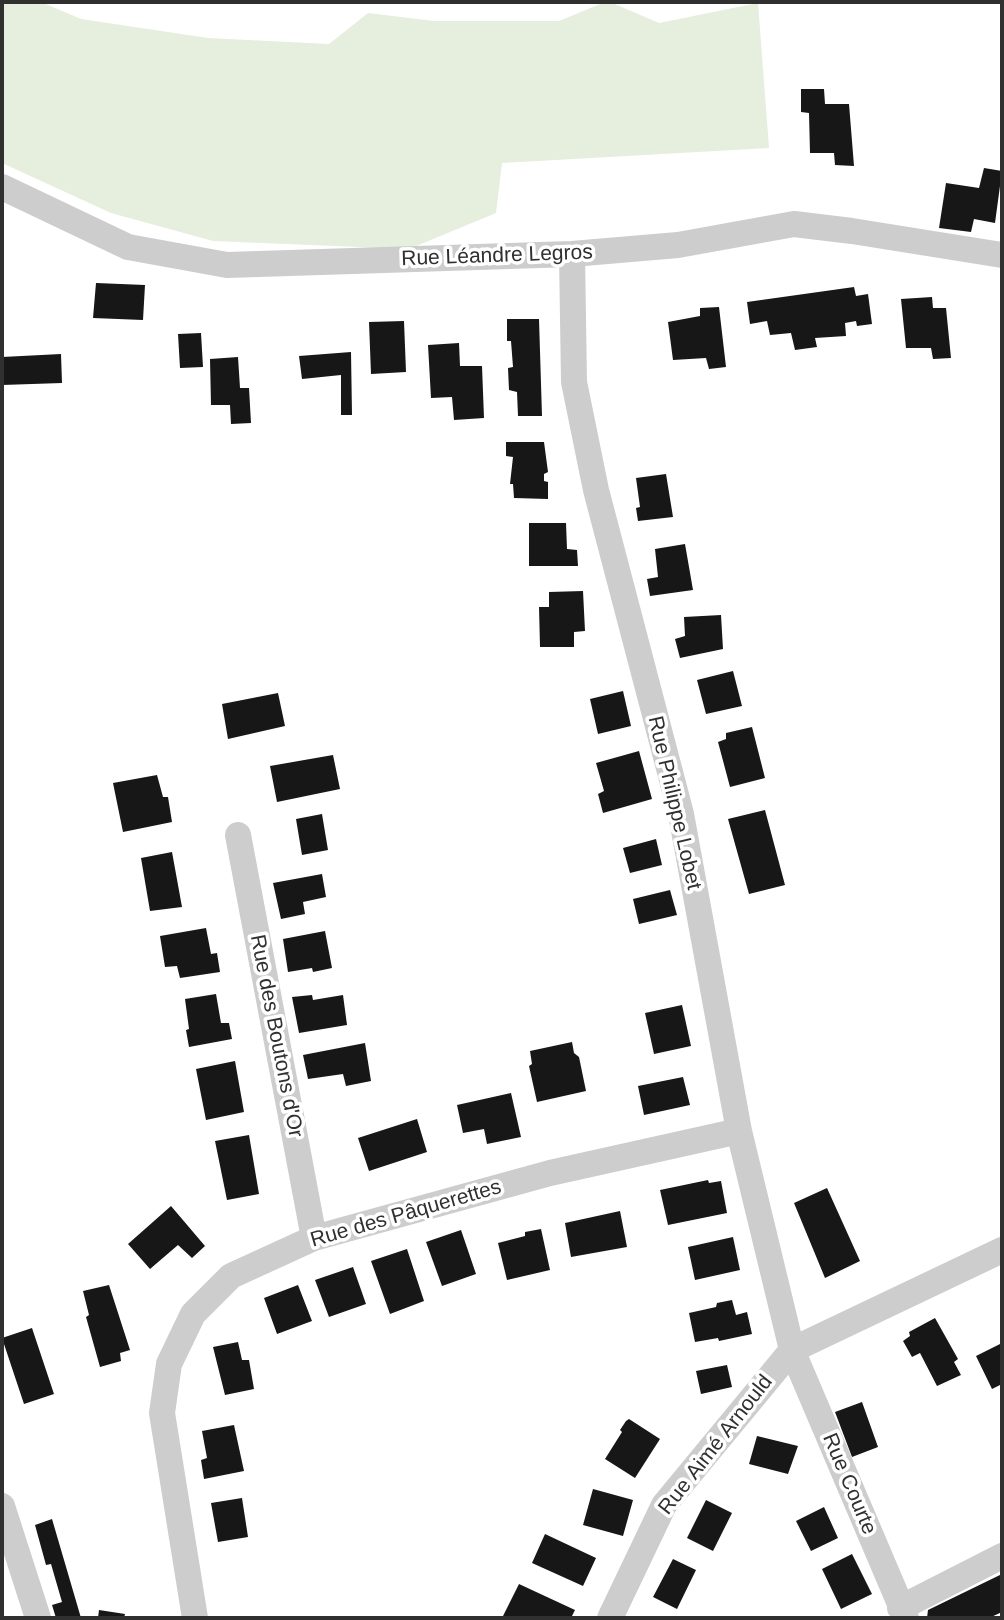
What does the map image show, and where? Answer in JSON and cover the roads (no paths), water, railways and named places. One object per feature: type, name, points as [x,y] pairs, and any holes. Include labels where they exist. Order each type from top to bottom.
[{"type":"street","name":"Rue Léandre Legros","points":[[2,187],[128,247],[227,265],[572,254],[678,245],[794,224],[1002,255]]},
{"type":"street","name":"Rue Philippe Lobet","points":[[572,254],[574,382],[596,490],[681,814],[739,1131],[792,1350]]},
{"type":"street","name":"Rue des Boutons d'Or","points":[[238,835],[314,1238]]},
{"type":"street","name":"Rue des Pâquerettes","points":[[195,1618],[162,1413],[169,1364],[193,1314],[231,1276],[314,1238],[550,1173],[739,1131]]},
{"type":"street","points":[[792,1350],[1002,1250]]},
{"type":"street","name":"Rue Courte","points":[[792,1350],[903,1613]]},
{"type":"street","name":"Rue Aimé Arnould","points":[[610,1618],[664,1505],[792,1350]]},
{"type":"street","points":[[2,1506],[38,1618]]},
{"type":"street","points":[[903,1613],[1002,1556]]}]
